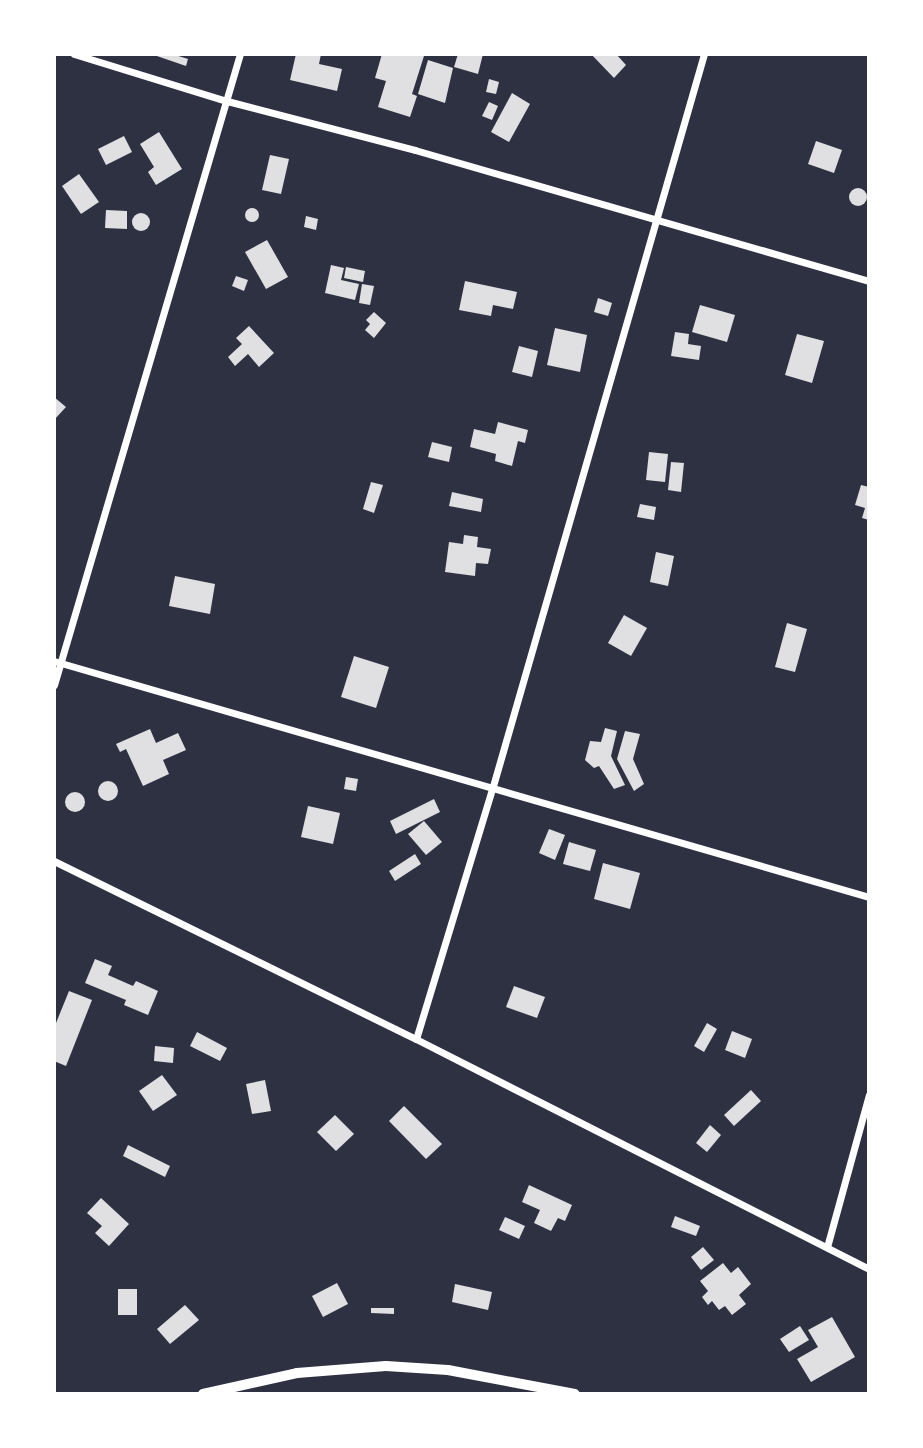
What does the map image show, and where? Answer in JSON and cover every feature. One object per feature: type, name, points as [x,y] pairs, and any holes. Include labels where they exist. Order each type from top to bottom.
[{"type":"main road","points":[[203,1394],[298,1373],[386,1366],[448,1370],[575,1394]]},
{"type":"street","points":[[74,54],[227,101],[658,219],[869,281]]},
{"type":"street","points":[[54,685],[58,662],[240,54]]},
{"type":"street","points":[[416,1039],[493,786],[704,54]]},
{"type":"street","points":[[58,662],[869,897]]},
{"type":"street","points":[[54,861],[416,1039],[869,1269]]},
{"type":"street","points":[[827,1247],[869,1095]]},
{"type":"building","points":[[151,54],[172,54],[188,59],[186,66]]},
{"type":"building","points":[[296,54],[321,54],[319,64],[342,69],[337,91],[290,80]]},
{"type":"building","points":[[382,54],[424,56],[412,94],[417,96],[410,117],[378,107],[386,81],[375,78]]},
{"type":"building","points":[[458,54],[483,54],[478,74],[454,67]]},
{"type":"building","points":[[591,54],[616,54],[626,65],[614,78]]},
{"type":"building","points":[[428,60],[453,68],[445,103],[418,94]]},
{"type":"building","points":[[489,79],[499,82],[496,94],[486,92]]},
{"type":"building","points":[[512,93],[530,104],[509,142],[491,132]]},
{"type":"building","points":[[489,102],[498,106],[492,120],[482,116]]},
{"type":"building","points":[[159,132],[182,169],[156,185],[148,172],[154,167],[140,144]]},
{"type":"building","points":[[124,136],[132,152],[106,165],[98,149]]},
{"type":"building","points":[[816,141],[842,150],[834,173],[808,164]]},
{"type":"building","points":[[270,155],[289,159],[281,194],[262,190]]},
{"type":"building","points":[[79,174],[99,202],[81,214],[62,186]]},
{"type":"building","points":[[854,188],[862,188],[867,197],[865,204],[854,206],[849,201],[849,193]]},
{"type":"building","points":[[249,208],[255,208],[259,215],[255,222],[249,222],[245,218],[245,212]]},
{"type":"building","points":[[106,210],[127,211],[127,229],[105,228]]},
{"type":"building","points":[[141,213],[147,216],[150,222],[147,228],[141,231],[135,228],[132,222],[135,216]]},
{"type":"building","points":[[306,216],[318,219],[316,230],[304,227]]},
{"type":"building","points":[[267,240],[288,277],[266,289],[245,252]]},
{"type":"building","points":[[331,265],[344,268],[341,280],[359,284],[355,300],[325,293]]},
{"type":"building","points":[[346,267],[365,271],[363,282],[344,278]]},
{"type":"building","points":[[236,276],[248,280],[244,291],[232,286]]},
{"type":"building","points":[[465,281],[517,292],[513,309],[493,305],[491,316],[459,310]]},
{"type":"building","points":[[362,284],[374,286],[370,305],[359,303]]},
{"type":"building","points":[[598,298],[612,303],[608,316],[594,312]]},
{"type":"building","points":[[700,305],[735,315],[727,342],[692,332]]},
{"type":"building","points":[[374,312],[386,323],[374,338],[365,330],[370,324],[366,320]]},
{"type":"building","points":[[249,326],[274,353],[259,367],[248,354],[235,366],[228,357],[242,344],[236,338]]},
{"type":"building","points":[[555,328],[587,335],[580,372],[547,365]]},
{"type":"building","points":[[675,332],[689,334],[688,344],[701,346],[699,360],[671,356]]},
{"type":"building","points":[[797,334],[824,341],[812,383],[785,375]]},
{"type":"building","points":[[519,346],[538,351],[532,377],[512,372]]},
{"type":"building","points":[[54,397],[66,407],[54,420]]},
{"type":"building","points":[[498,422],[528,430],[525,443],[518,441],[512,466],[495,461],[496,454],[470,447],[474,429],[495,434]]},
{"type":"building","points":[[432,442],[452,447],[449,462],[428,457]]},
{"type":"building","points":[[649,452],[668,454],[665,482],[646,480]]},
{"type":"building","points":[[671,462],[684,463],[681,492],[668,490]]},
{"type":"building","points":[[371,482],[383,485],[374,513],[363,509]]},
{"type":"building","points":[[861,485],[869,487],[869,520],[862,518],[865,508],[855,505]]},
{"type":"building","points":[[452,492],[483,499],[481,512],[449,506]]},
{"type":"building","points":[[640,504],[656,507],[654,520],[637,517]]},
{"type":"building","points":[[464,535],[478,537],[477,547],[491,549],[488,564],[476,563],[475,576],[445,572],[449,542],[463,544]]},
{"type":"building","points":[[656,552],[674,556],[668,586],[650,582]]},
{"type":"building","points":[[175,576],[215,584],[210,614],[169,606]]},
{"type":"building","points":[[624,615],[647,628],[631,656],[608,643]]},
{"type":"building","points":[[787,623],[807,629],[795,672],[775,667]]},
{"type":"building","points":[[354,656],[389,667],[376,708],[341,697]]},
{"type":"building","points":[[605,728],[617,731],[611,756],[625,785],[614,789],[599,766],[594,768],[585,760],[590,741],[601,742]]},
{"type":"building","points":[[150,729],[156,743],[178,733],[186,750],[163,760],[169,774],[143,786],[126,749],[120,752],[116,744]]},
{"type":"building","points":[[625,731],[640,734],[633,759],[644,784],[634,791],[617,759]]},
{"type":"building","points":[[346,777],[358,779],[356,791],[344,789]]},
{"type":"building","points":[[108,781],[115,784],[118,791],[115,798],[108,801],[101,798],[98,791],[101,784]]},
{"type":"building","points":[[75,792],[82,795],[85,802],[82,809],[75,812],[68,809],[65,802],[68,795]]},
{"type":"building","points":[[434,799],[440,812],[396,834],[390,821]]},
{"type":"building","points":[[308,806],[340,813],[333,844],[301,837]]},
{"type":"building","points":[[424,821],[442,842],[426,855],[408,834]]},
{"type":"building","points":[[549,829],[565,835],[555,860],[539,853]]},
{"type":"building","points":[[569,842],[596,850],[590,871],[563,864]]},
{"type":"building","points":[[415,854],[421,864],[395,881],[389,871]]},
{"type":"building","points":[[603,863],[640,873],[630,909],[594,899]]},
{"type":"building","points":[[95,959],[112,966],[108,975],[133,986],[136,981],[158,991],[148,1015],[124,1005],[126,1000],[85,983]]},
{"type":"building","points":[[514,986],[545,997],[537,1018],[506,1007]]},
{"type":"building","points":[[69,991],[92,1000],[66,1066],[54,1061],[54,1028]]},
{"type":"building","points":[[707,1023],[717,1029],[704,1052],[694,1046]]},
{"type":"building","points":[[732,1031],[752,1039],[745,1058],[725,1050]]},
{"type":"building","points":[[197,1032],[227,1048],[220,1061],[190,1046]]},
{"type":"building","points":[[155,1046],[174,1048],[173,1063],[154,1061]]},
{"type":"building","points":[[162,1075],[177,1095],[153,1111],[139,1091]]},
{"type":"building","points":[[265,1080],[271,1111],[252,1114],[246,1084]]},
{"type":"building","points":[[751,1090],[761,1101],[734,1126],[724,1115]]},
{"type":"building","points":[[404,1106],[442,1144],[426,1159],[389,1121]]},
{"type":"building","points":[[335,1115],[354,1134],[336,1151],[317,1132]]},
{"type":"building","points":[[710,1125],[721,1135],[707,1152],[696,1143]]},
{"type":"building","points":[[128,1145],[170,1166],[165,1177],[123,1156]]},
{"type":"building","points":[[529,1185],[572,1205],[565,1221],[558,1218],[551,1231],[534,1223],[540,1210],[522,1202]]},
{"type":"building","points":[[101,1198],[129,1224],[109,1246],[95,1233],[102,1226],[87,1213]]},
{"type":"building","points":[[675,1216],[700,1226],[696,1236],[671,1227]]},
{"type":"building","points":[[505,1217],[525,1226],[519,1239],[499,1230]]},
{"type":"building","points":[[703,1247],[714,1260],[701,1270],[691,1257]]},
{"type":"building","points":[[723,1263],[731,1273],[738,1267],[751,1284],[739,1295],[746,1304],[732,1315],[725,1306],[719,1310],[712,1301],[708,1305],[702,1297],[708,1291],[700,1281]]},
{"type":"building","points":[[337,1283],[348,1304],[323,1317],[312,1296]]},
{"type":"building","points":[[455,1284],[492,1292],[488,1310],[452,1302]]},
{"type":"building","points":[[118,1289],[137,1289],[137,1315],[118,1315]]},
{"type":"building","points":[[185,1305],[199,1320],[170,1344],[157,1329]]},
{"type":"building","points":[[371,1308],[394,1308],[394,1314],[371,1313]]},
{"type":"building","points":[[832,1317],[855,1357],[811,1382],[797,1359],[818,1347],[808,1330]]},
{"type":"building","points":[[800,1326],[809,1340],[789,1352],[780,1339]]}]
